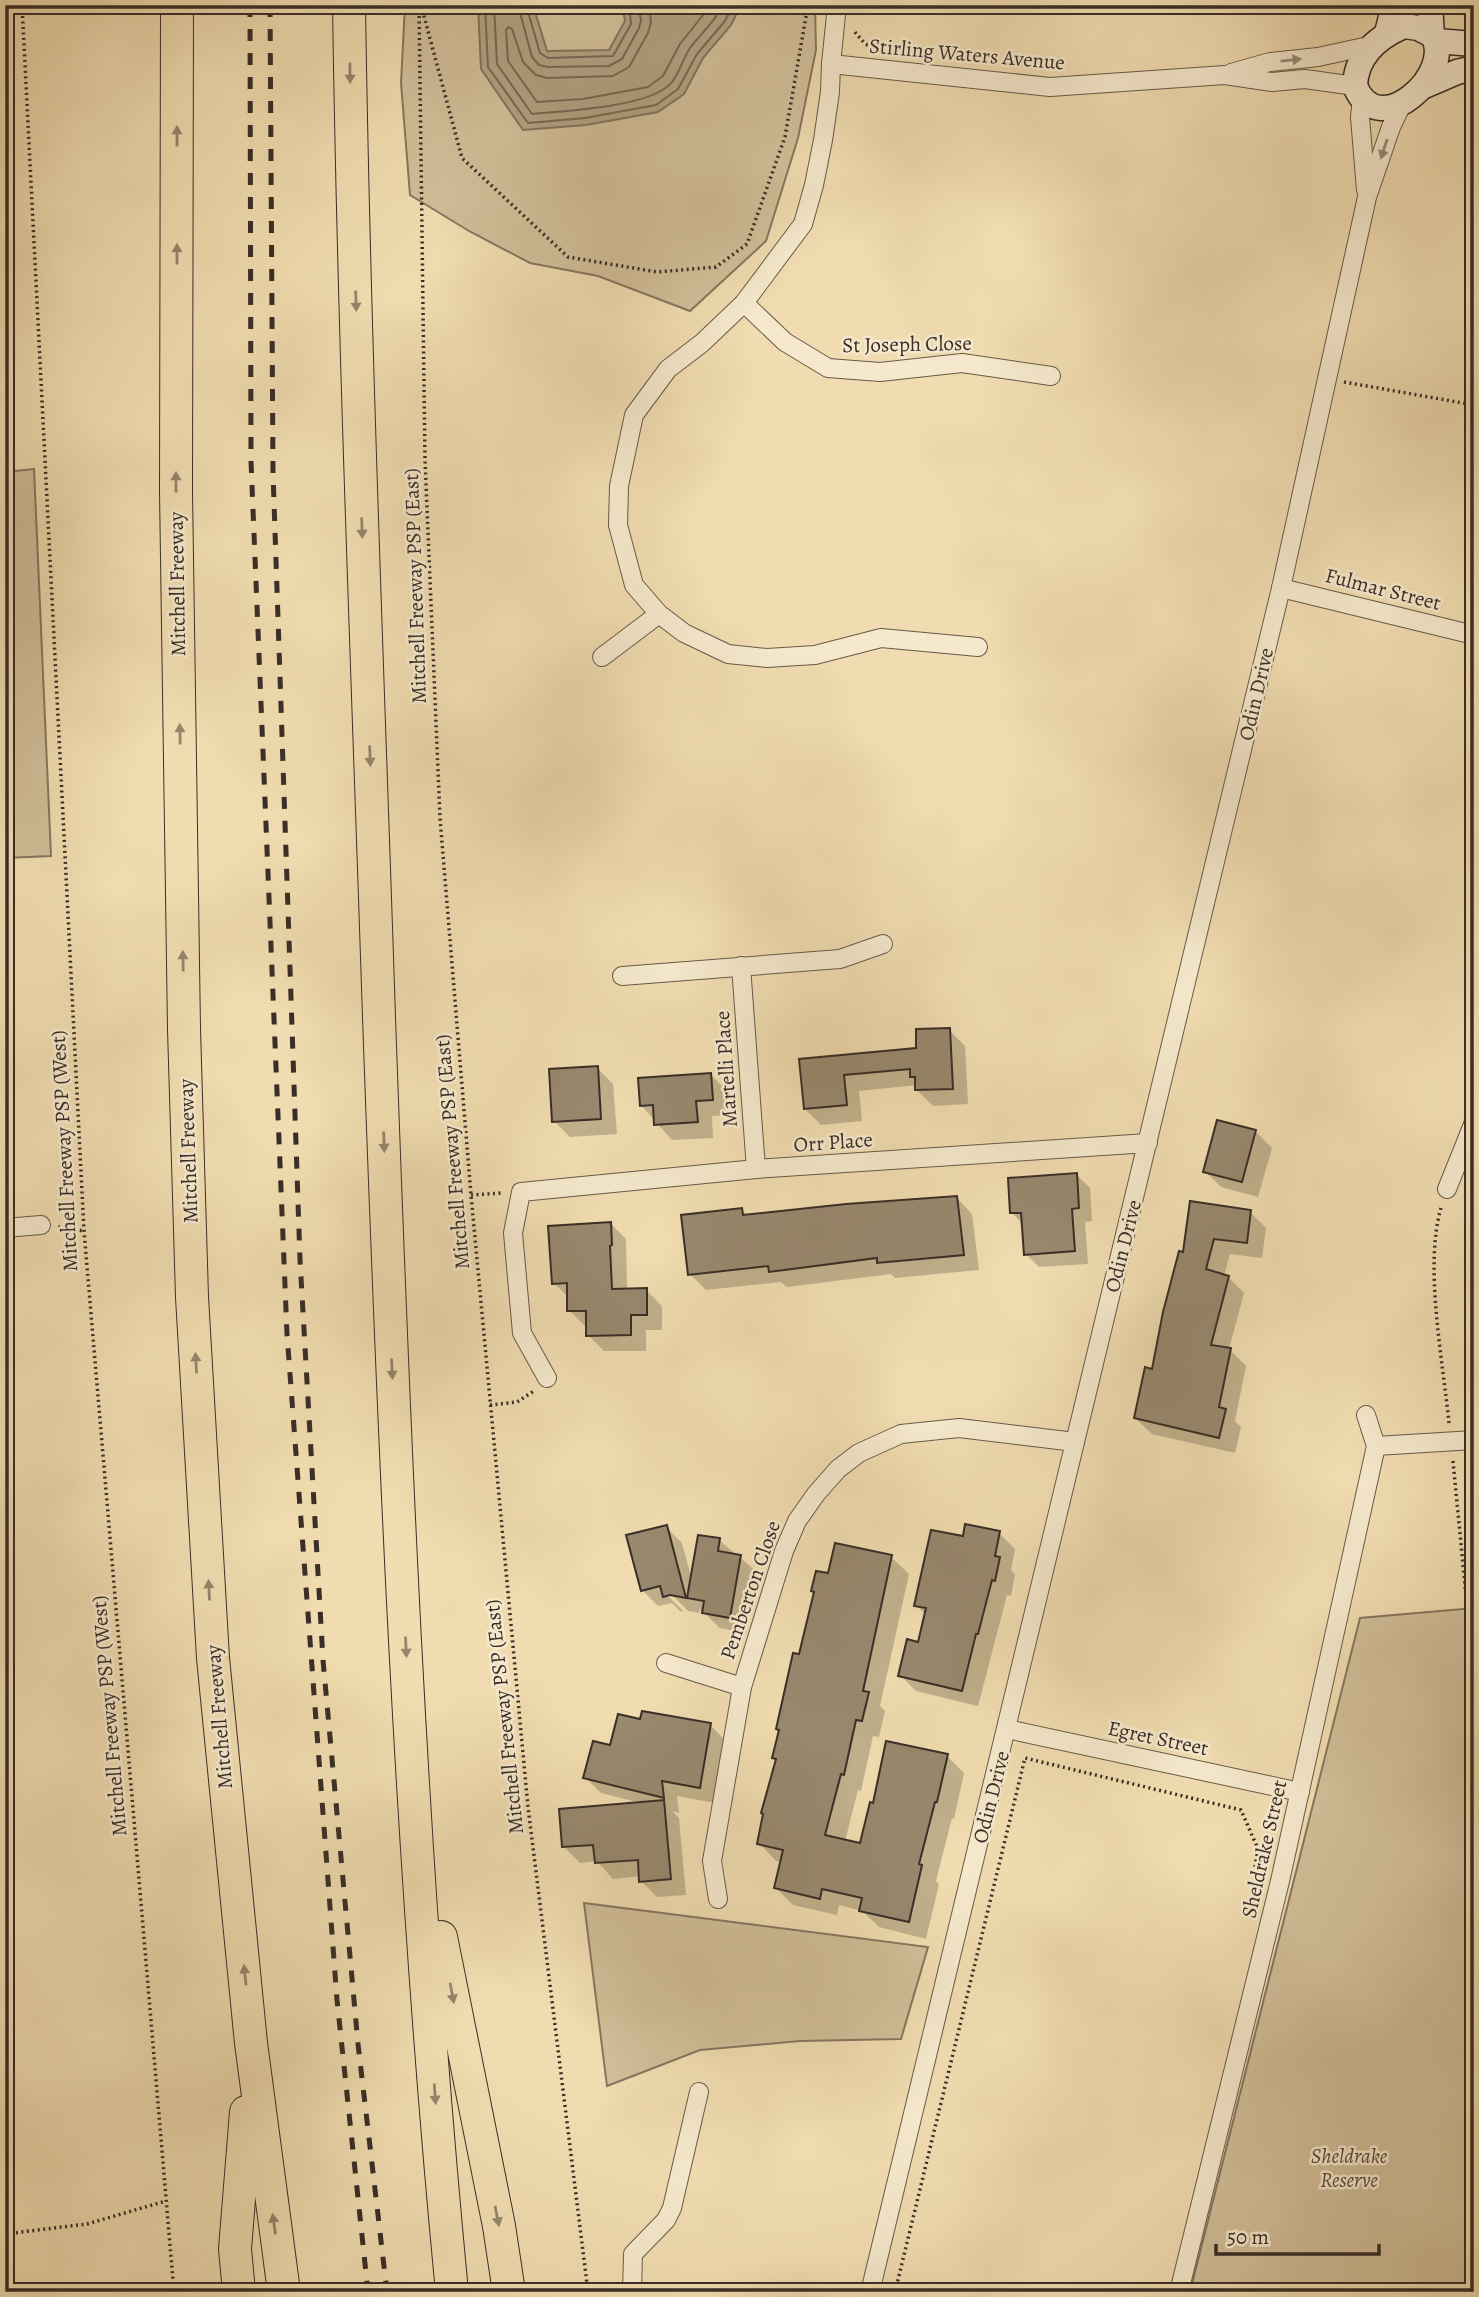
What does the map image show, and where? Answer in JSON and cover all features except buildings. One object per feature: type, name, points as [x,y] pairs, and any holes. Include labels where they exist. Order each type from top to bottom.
[{"type":"highway","name":"Mitchell Freeway","points":[[177,5],[176,491],[184,1029],[192,1297],[213,1658],[251,2043],[284,2292]]},
{"type":"highway","points":[[349,5],[360,467],[390,1321],[414,1806],[452,2292]]},
{"type":"highway","points":[[414,1806],[496,2213],[509,2292]]},
{"type":"highway","points":[[239,2292],[235,2249],[251,2043]]},
{"type":"main road","name":"Odin Drive","points":[[1359,92],[1359,65],[1380,39],[1394,5]]},
{"type":"main road","name":"Odin Drive","points":[[1413,95],[1433,66],[1434,38],[1430,5]]},
{"type":"main road","points":[[1380,39],[1404,26],[1412,26],[1434,38],[1474,44]]},
{"type":"main road","points":[[1359,92],[1366,103],[1388,108],[1457,72],[1474,68]]},
{"type":"street","points":[[837,8],[823,140],[803,224],[744,303],[702,343],[668,369],[634,415],[619,486],[618,525],[634,586],[659,614],[684,633],[728,654],[767,658],[815,654],[881,638],[978,647]]},
{"type":"street","name":"Stirling Waters Avenue","points":[[831,64],[1050,87],[1225,75],[1270,62],[1318,57],[1380,39]]},
{"type":"street","name":"Stirling Waters Avenue","points":[[1225,75],[1272,82],[1306,79],[1359,92]]},
{"type":"street","name":"Odin Drive","points":[[1359,92],[1367,197]]},
{"type":"street","name":"Odin Drive","points":[[870,2292],[1281,588],[1367,197],[1391,127],[1413,95]]},
{"type":"street","name":"St Joseph Close","points":[[744,303],[785,342],[828,368],[880,372],[962,363],[1051,376]]},
{"type":"street","name":"Fulmar Street","points":[[1281,588],[1474,635]]},
{"type":"street","points":[[602,657],[659,614]]},
{"type":"street","points":[[622,976],[840,959],[883,944]]},
{"type":"street","name":"Martelli Place","points":[[741,966],[756,1170]]},
{"type":"street","points":[[1447,1189],[1474,1122]]},
{"type":"street","name":"Orr Place","points":[[521,1192],[756,1170],[1148,1143]]},
{"type":"street","points":[[521,1192],[513,1233],[522,1333],[546,1376]]},
{"type":"street","points":[[5,1228],[41,1225]]},
{"type":"street","points":[[1366,1415],[1376,1446],[1474,1440]]},
{"type":"street","name":"Pemberton Close","points":[[718,1899],[712,1861],[742,1687],[784,1551],[797,1521],[816,1494],[838,1469],[859,1453],[901,1434],[933,1429],[983,1430],[1075,1442]]},
{"type":"street","name":"Sheldrake Street","points":[[1179,2292],[1280,1881],[1376,1446]]},
{"type":"street","points":[[666,1663],[742,1687]]},
{"type":"street","name":"Egret Street","points":[[1007,1728],[1300,1792]]},
{"type":"street","points":[[632,2292],[633,2254],[666,2220],[672,2208],[699,2092]]},
{"type":"path","name":"Mitchell Freeway PSP (West)","points":[[22,5],[84,1231],[174,2292]]},
{"type":"path","points":[[420,5],[462,158],[568,257],[657,272],[716,267],[747,244],[785,137],[808,5]]},
{"type":"path","name":"Mitchell Freeway PSP (East)","points":[[420,5],[425,460],[440,818],[471,1195],[528,1807],[588,2292]]},
{"type":"path","points":[[837,8],[865,44],[881,50]]},
{"type":"path","points":[[1328,378],[1474,405]]},
{"type":"path","points":[[1447,1189],[1438,1220],[1434,1270],[1449,1428]]},
{"type":"path","points":[[471,1195],[521,1192]]},
{"type":"path","points":[[490,1405],[517,1402],[526,1398],[546,1376]]},
{"type":"path","points":[[1452,1456],[1472,1658]]},
{"type":"path","points":[[895,2292],[1025,1758],[1241,1810],[1258,1849],[1254,1873],[1280,1881]]},
{"type":"path","points":[[5,2234],[87,2224],[166,2201]]},
{"type":"green space","points":[[405,5],[815,5],[816,50],[798,138],[766,241],[690,311],[598,276],[530,263],[469,231],[410,195],[401,83]]},
{"type":"green space","points":[[34,469],[51,856],[5,858],[5,472]]},
{"type":"green space","name":"Sheldrake Reserve","points":[[1474,1608],[1474,2292],[1190,2292],[1360,1618]]},
{"type":"green space","points":[[584,1903],[928,1947],[901,2039],[800,2041],[700,2050],[607,2086]]},
{"type":"water","points":[[478,5],[533,5],[547,51],[609,50],[625,21],[622,5],[741,5],[731,25],[703,58],[684,94],[658,112],[586,125],[523,130],[481,69]]},
{"type":"railway","points":[[250,5],[251,461],[287,1334],[337,2000],[368,2292]]},
{"type":"railway","points":[[270,5],[273,473],[300,1260],[323,1660],[358,2044],[387,2292]]}]
